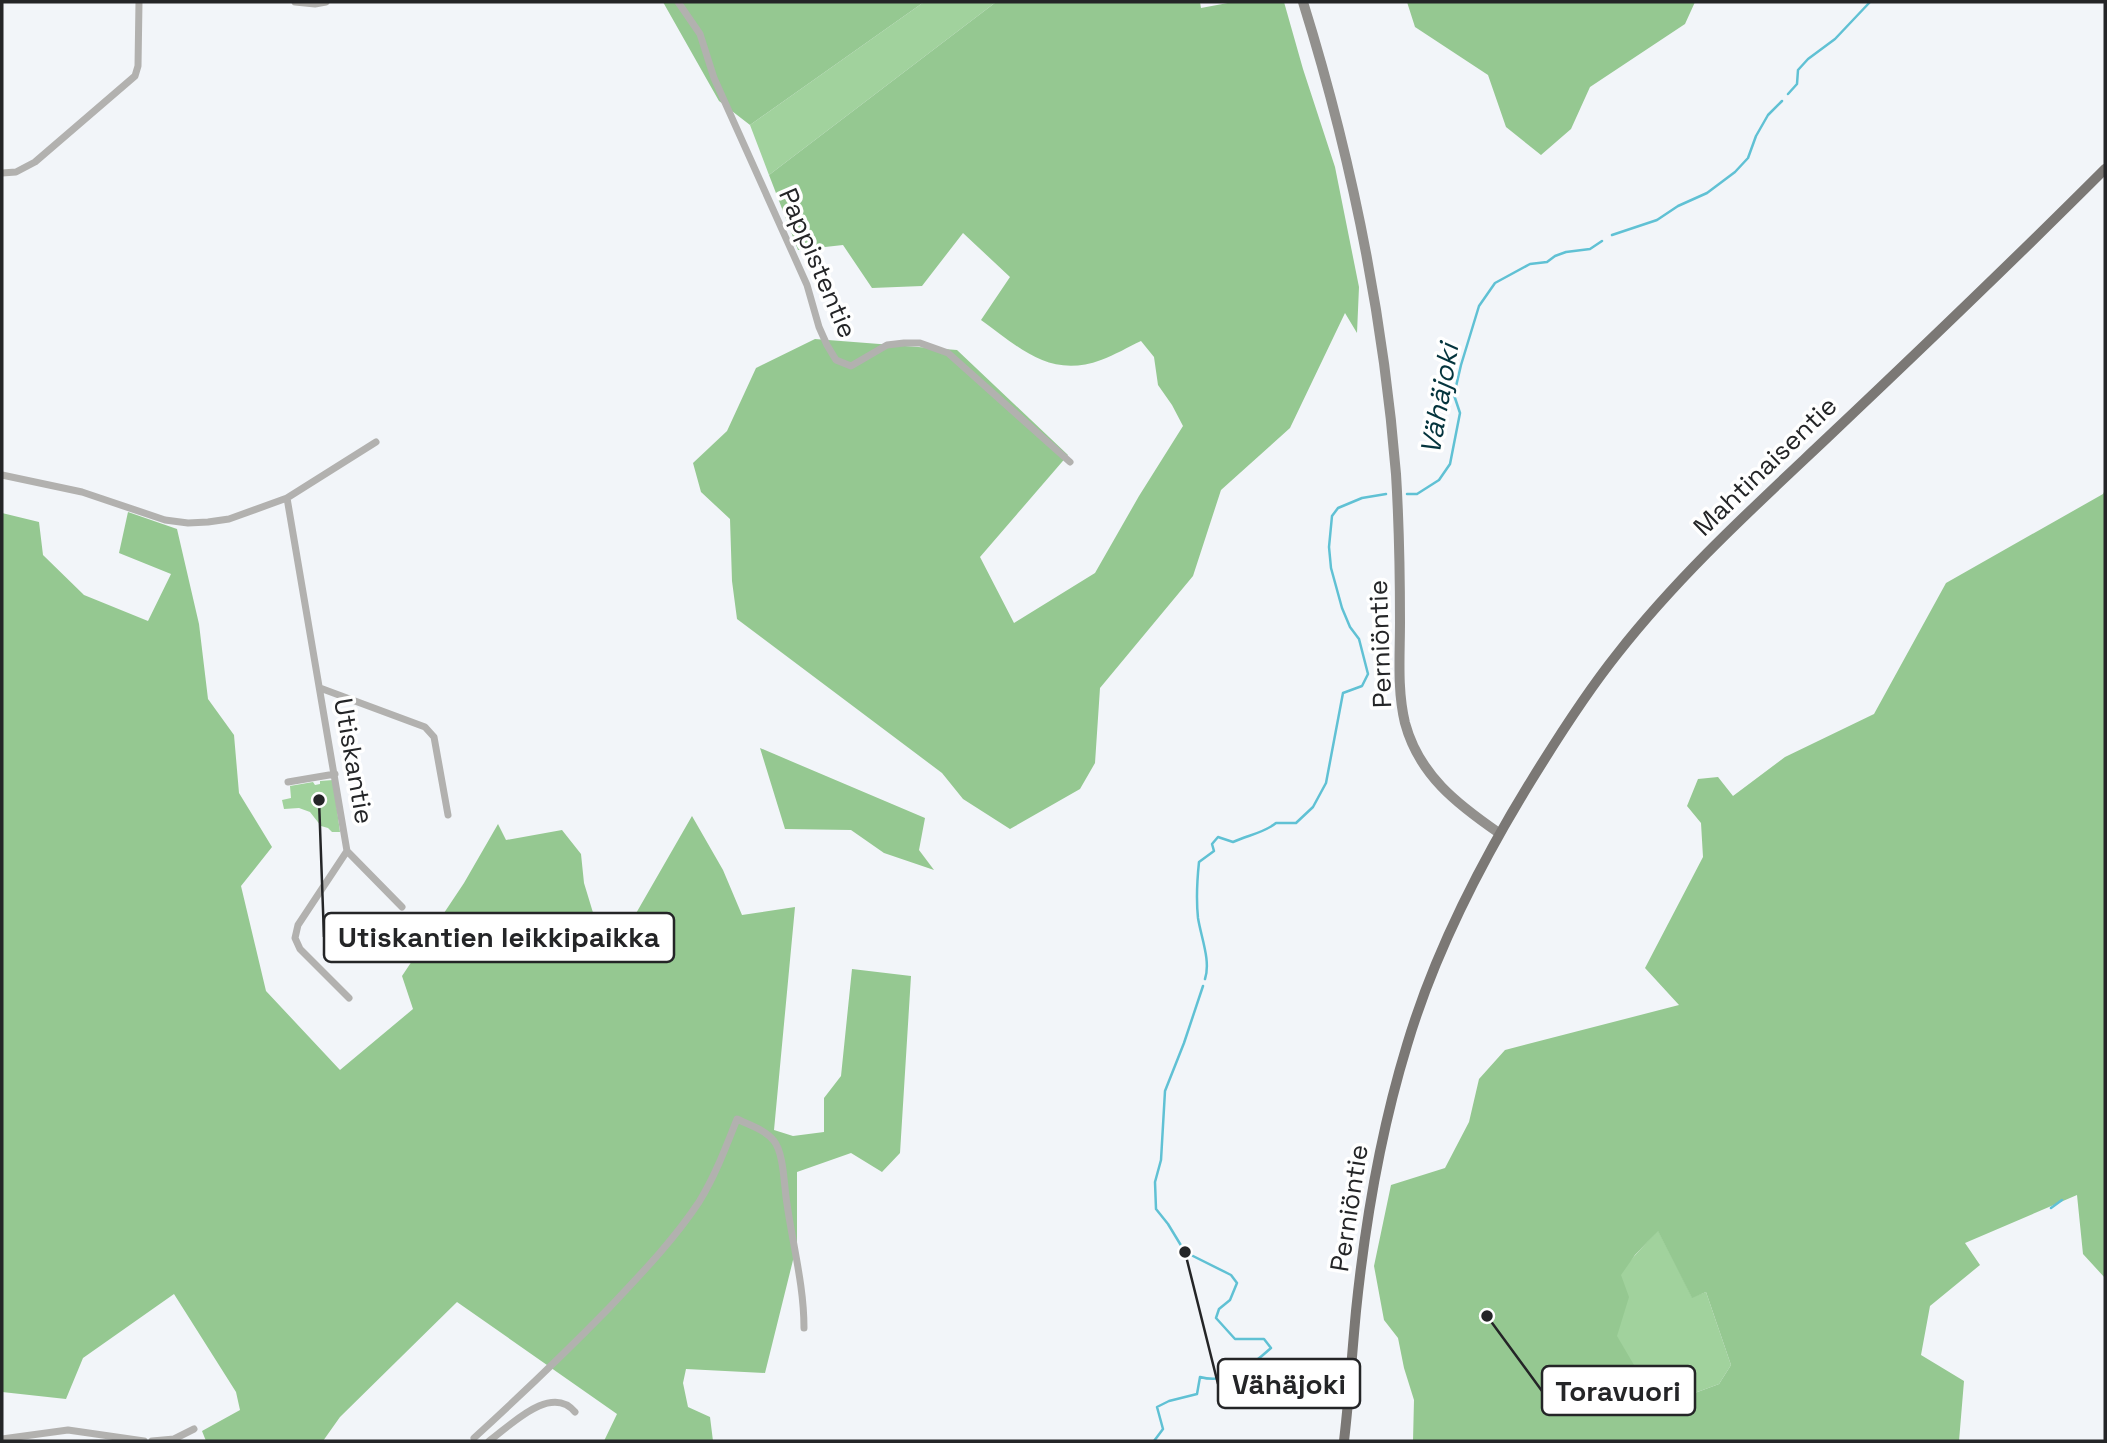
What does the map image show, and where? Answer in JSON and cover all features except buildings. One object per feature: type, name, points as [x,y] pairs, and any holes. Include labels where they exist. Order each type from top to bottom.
[{"type":"main road","name":"Perniöntie","points":[[1303,2],[1326,78],[1350,174],[1370,271],[1387,376],[1398,511],[1400,674],[1405,724],[1416,751],[1433,779],[1460,805],[1499,833],[1444,941],[1407,1044],[1386,1126],[1367,1227],[1356,1309],[1344,1441]]},
{"type":"main road","name":"Mahtinaisentie","points":[[1499,833],[1566,723],[1618,652],[1670,591],[1719,540],[2017,258],[2105,169]]},
{"type":"street","points":[[2,173],[16,172],[35,162],[135,76],[138,66],[139,2]]},
{"type":"street","points":[[296,3],[326,2]]},
{"type":"street","name":"Pappistentie","points":[[678,2],[700,34],[714,78],[807,285],[819,327],[836,360],[851,366],[887,345],[904,343],[920,344],[948,353],[1070,462]]},
{"type":"street","points":[[2,475],[52,485],[164,520],[188,523],[229,519],[287,498],[376,442]]},
{"type":"street","name":"Utiskantie","points":[[287,498],[347,850],[298,925],[295,938],[300,949],[349,998]]},
{"type":"street","points":[[320,688],[425,727],[434,737],[448,815]]},
{"type":"street","points":[[288,782],[335,774]]},
{"type":"street","points":[[347,850],[402,907]]},
{"type":"street","points":[[474,1438],[548,1370],[674,1237],[700,1200],[718,1167],[737,1119],[768,1134],[780,1153],[804,1298],[804,1328]]},
{"type":"street","points":[[489,1441],[545,1402],[560,1402],[575,1412]]},
{"type":"street","points":[[152,1441],[174,1440],[194,1429]]},
{"type":"street","points":[[2,1438],[68,1430],[144,1441]]},
{"type":"green space","points":[[663,2],[924,2],[750,125],[719,101]]},
{"type":"green space","points":[[924,2],[996,2],[769,175],[750,125]]},
{"type":"green space","points":[[996,2],[1200,2],[1201,8],[1233,2],[1284,2],[1335,167],[1359,287],[1357,333],[1345,313],[1290,428],[1221,490],[1193,576],[1100,688],[1095,763],[1080,789],[1010,829],[963,799],[942,773],[737,619],[732,581],[730,519],[701,492],[693,463],[727,431],[756,368],[815,339],[957,350],[1068,455],[980,557],[1014,623],[1095,573],[1183,426],[1158,385],[1154,357],[1141,341],[1106,358],[1083,365],[1066,366],[1036,358],[981,320],[1010,277],[963,233],[922,286],[872,288],[843,245],[798,250],[769,175]]},
{"type":"green space","points":[[1407,2],[1695,2],[1685,24],[1590,87],[1571,129],[1541,155],[1506,127],[1488,75],[1415,27]]},
{"type":"green space","points":[[2105,490],[2105,1278],[2083,1254],[2077,1195],[1965,1243],[1980,1265],[1930,1306],[1921,1355],[1964,1381],[1959,1441],[1413,1441],[1414,1400],[1398,1338],[1384,1320],[1374,1266],[1391,1185],[1445,1168],[1469,1122],[1479,1079],[1505,1050],[1679,1005],[1645,968],[1703,857],[1701,823],[1687,806],[1698,779],[1718,777],[1733,796],[1785,757],[1874,714],[1946,583],[2103,494]],"holes":[[[1658,1231],[1692,1298],[1706,1292],[1731,1365],[1719,1384],[1692,1394],[1688,1405],[1661,1411],[1617,1336],[1629,1297],[1621,1275],[1635,1255]]]},
{"type":"green space","points":[[128,512],[177,529],[199,624],[208,699],[234,735],[239,793],[272,847],[241,886],[266,991],[340,1070],[413,1009],[402,976],[464,883],[498,824],[506,840],[562,830],[581,854],[584,883],[608,962],[692,816],[723,870],[742,915],[795,907],[774,1130],[793,1136],[824,1132],[824,1098],[841,1076],[852,969],[911,976],[900,1153],[882,1172],[851,1153],[797,1172],[797,1244],[765,1373],[686,1369],[683,1383],[688,1407],[710,1417],[713,1441],[604,1441],[617,1414],[457,1302],[340,1417],[323,1441],[206,1441],[202,1431],[240,1410],[236,1392],[174,1294],[83,1358],[66,1399],[2,1392],[2,513],[39,522],[43,555],[84,595],[148,621],[171,574],[119,553]]},
{"type":"green space","points":[[760,748],[925,818],[919,850],[934,870],[884,853],[851,830],[785,829]]},
{"type":"green space","points":[[333,780],[340,832],[332,832],[321,826],[310,812],[299,808],[284,809],[282,800],[291,798],[290,786],[313,782],[315,785],[320,784],[320,781]]},
{"type":"green space","points":[[1658,1230],[1692,1297],[1706,1292],[1731,1365],[1719,1384],[1692,1394],[1688,1405],[1661,1411],[1590,1305]]},
{"type":"waterway","name":"Vähäjoki","points":[[1788,94],[1797,84],[1798,70],[1835,39],[1870,2]]},
{"type":"waterway","name":"Vähäjoki","points":[[1612,235],[1657,220],[1678,206],[1707,193],[1735,172],[1748,158],[1768,115],[1782,101]]},
{"type":"waterway","name":"Vähäjoki","points":[[1407,494],[1417,494],[1439,480],[1450,464],[1460,413],[1454,395],[1461,365],[1479,306],[1495,283],[1530,264],[1547,262],[1566,252],[1590,249],[1602,241]]},
{"type":"waterway","name":"Vähäjoki","points":[[1205,979],[1206,957],[1197,911],[1199,862],[1214,851],[1212,844],[1218,837],[1233,842],[1261,832],[1276,823],[1296,823],[1313,807],[1326,783],[1343,693],[1362,686],[1368,674],[1359,639],[1350,627],[1342,608],[1331,568],[1329,547],[1332,516],[1338,508],[1362,498],[1386,494]]},
{"type":"waterway","name":"Vähäjoki","points":[[1154,1441],[1163,1429],[1157,1407],[1197,1394],[1200,1377],[1210,1379],[1229,1376],[1247,1367],[1271,1348],[1264,1339],[1235,1339],[1216,1318],[1219,1309],[1230,1300],[1237,1283],[1231,1275],[1185,1252],[1156,1209],[1155,1182],[1161,1160],[1165,1091],[1203,986]]},
{"type":"waterway","points":[[2051,1208],[2062,1200]]},
{"type":"place","name":"Utiskantien leikkipaikka","points":[[319,800]]},
{"type":"place","name":"Vähäjoki","points":[[1185,1252]]},
{"type":"place","name":"Toravuori","points":[[1487,1316]]}]
